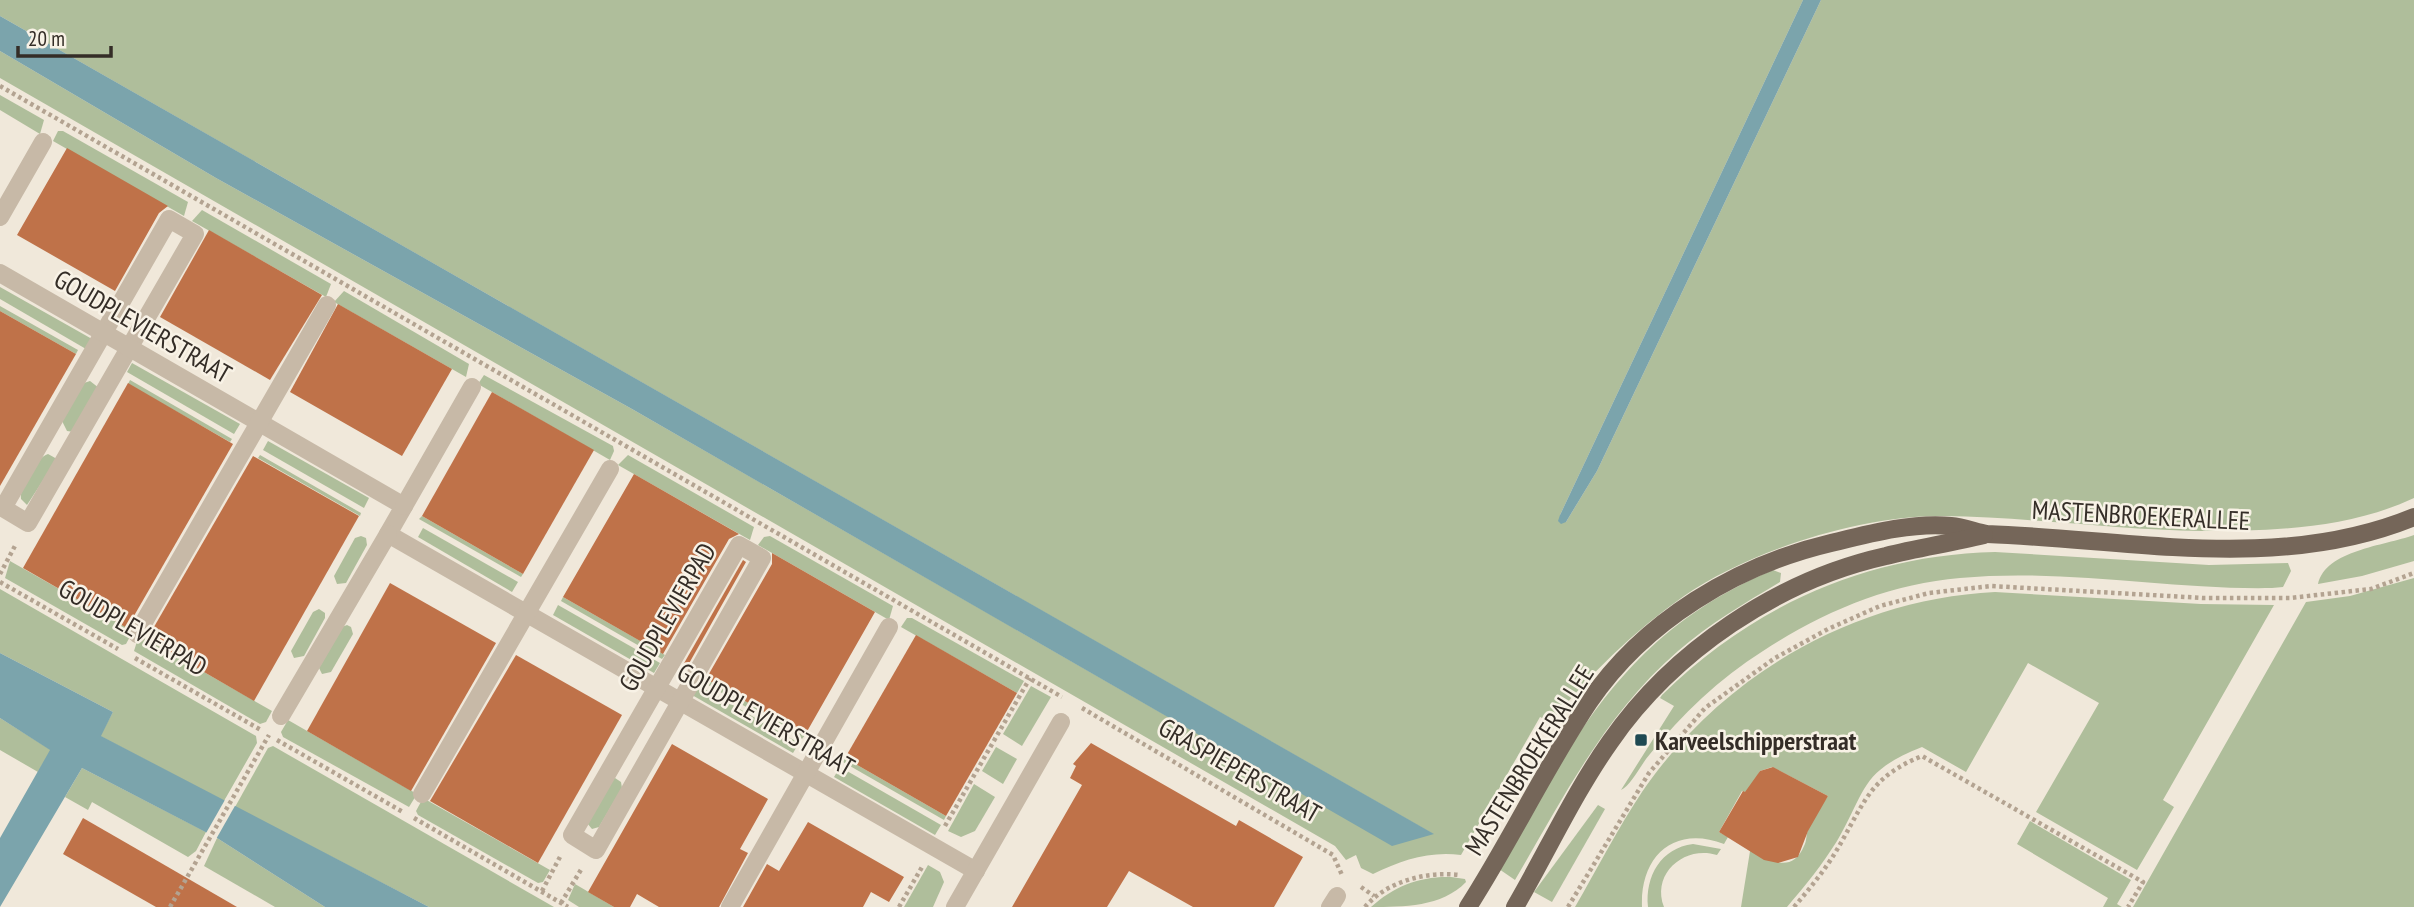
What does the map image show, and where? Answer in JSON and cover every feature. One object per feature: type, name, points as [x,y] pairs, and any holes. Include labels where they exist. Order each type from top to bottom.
[{"type":"main road","name":"MASTENBROEKERALLEE","points":[[1468,907],[1590,701],[1646,638],[1688,607],[1767,562],[1814,547],[1922,527],[1951,526],[1987,534],[2221,551],[2319,544],[2414,517]]},
{"type":"main road","name":"MASTENBROEKERALLEE","points":[[1516,907],[1610,741],[1635,710],[1703,645],[1777,598],[1836,572],[1885,556],[1987,534]]},
{"type":"street","points":[[0,217],[43,142]]},
{"type":"street","points":[[169,219],[195,234],[27,523],[3,508],[104,334],[169,219]]},
{"type":"street","name":"GOUDPLEVIERSTRAAT","points":[[0,273],[404,506]]},
{"type":"street","points":[[137,634],[327,305]]},
{"type":"street","points":[[281,716],[472,387]]},
{"type":"street","points":[[422,794],[529,614],[610,469]]},
{"type":"street","name":"GOUDPLEVIERSTRAAT","points":[[388,534],[935,845],[976,871]]},
{"type":"street","name":"GOUDPLEVIERPAD","points":[[572,835],[739,545],[762,558],[596,850]]},
{"type":"street","points":[[730,907],[889,627]]},
{"type":"street","points":[[956,907],[1061,722]]},
{"type":"street","points":[[572,835],[596,850]]},
{"type":"path","name":"GRASPIEPERSTRAAT","points":[[0,86],[1072,702],[1333,855],[1342,874],[1334,901]]},
{"type":"path","points":[[0,574],[27,523]]},
{"type":"path","points":[[1568,907],[1649,773],[1705,708],[1775,658],[1828,629],[1880,606],[1929,593],[1991,586],[2204,598],[2290,598],[2371,589],[2414,573]]},
{"type":"path","name":"GOUDPLEVIERPAD","points":[[0,582],[568,907]]},
{"type":"path","points":[[899,907],[1030,678]]},
{"type":"path","points":[[170,907],[281,716]]},
{"type":"path","points":[[1794,907],[1829,862],[1870,789],[1893,770],[1922,756],[2143,881],[2128,907]]},
{"type":"path","points":[[542,891],[572,835]]},
{"type":"path","points":[[561,903],[573,880],[596,850]]},
{"type":"path","points":[[1366,907],[1374,896],[1414,877],[1446,874],[1486,879]]},
{"type":"green space","points":[[0,0],[1803,0],[1560,515],[1566,522],[1597,471],[1821,0],[2414,0],[2414,498],[2363,516],[2283,529],[2169,530],[1976,517],[1912,517],[1843,529],[1774,550],[1711,579],[1684,596],[1613,654],[1551,722],[1540,717],[1461,855],[1438,854],[1416,858],[1373,874],[1361,868],[1356,855],[1346,860],[1335,846],[0,78],[0,51],[216,178],[632,409],[1313,800],[1433,834],[0,16]]},
{"type":"green space","points":[[0,95],[44,120],[40,134],[0,110]]},
{"type":"green space","points":[[58,131],[63,131],[188,202],[184,216],[53,141]]},
{"type":"green space","points":[[202,210],[331,284],[326,297],[192,221]]},
{"type":"green space","points":[[0,287],[92,339],[86,349],[0,299]]},
{"type":"green space","points":[[344,291],[469,364],[466,377],[334,302]]},
{"type":"green space","points":[[0,306],[78,350],[76,354],[0,311]]},
{"type":"green space","points":[[132,363],[240,424],[234,434],[127,372]]},
{"type":"green space","points":[[484,375],[613,446],[610,460],[478,384]]},
{"type":"green space","points":[[130,380],[232,439],[230,442],[128,384]]},
{"type":"green space","points":[[90,381],[99,388],[74,432],[67,431],[62,421],[84,383]]},
{"type":"green space","points":[[268,441],[369,498],[364,508],[263,450]]},
{"type":"green space","points":[[48,454],[57,459],[27,505],[21,499],[26,481],[38,461]]},
{"type":"green space","points":[[260,455],[361,513],[360,516],[258,458]]},
{"type":"green space","points":[[628,455],[754,527],[750,540],[618,465]]},
{"type":"green space","points":[[422,516],[523,574],[521,577],[419,519]]},
{"type":"green space","points":[[423,528],[518,582],[512,592],[418,537]]},
{"type":"green space","points":[[2414,535],[2414,561],[2362,576],[2318,584],[2323,573],[2344,556]]},
{"type":"green space","points":[[770,536],[893,606],[889,620],[758,545],[764,537]]},
{"type":"green space","points":[[355,538],[366,538],[367,545],[346,583],[337,584],[334,576]]},
{"type":"green space","points":[[1995,552],[2209,565],[2288,563],[2291,571],[2283,587],[2272,588],[2194,586],[2077,577],[1999,576],[1934,581],[1882,593],[1809,624],[1731,673],[1675,725],[1621,790],[1674,706],[1660,698],[1662,695],[1697,663],[1735,635],[1774,611],[1815,591],[1858,575],[1902,563],[1948,555]]},
{"type":"green space","points":[[10,561],[133,631],[126,644],[122,645],[5,578]]},
{"type":"green space","points":[[1773,570],[1781,573],[1780,582],[1690,641],[1628,702],[1587,758],[1515,880],[1499,869],[1580,733],[1609,693],[1641,657],[1678,624],[1722,595]]},
{"type":"green space","points":[[2414,578],[2414,907],[2133,907],[2306,602],[2350,596]]},
{"type":"green space","points":[[0,589],[256,736],[257,743],[224,801],[100,736],[113,712],[0,653]]},
{"type":"green space","points":[[1995,592],[2201,604],[2274,605],[2163,800],[2174,807],[2137,870],[2036,812],[2099,703],[2028,663],[1966,772],[1922,747],[1886,765],[1867,784],[1831,850],[1787,907],[1741,907],[1751,845],[1771,860],[1786,863],[1793,860],[1804,846],[1812,821],[1828,796],[1772,767],[1760,771],[1748,794],[1742,791],[1719,832],[1728,837],[1724,844],[1706,839],[1690,839],[1676,842],[1664,849],[1647,873],[1642,907],[1575,907],[1633,806],[1674,750],[1711,712],[1752,679],[1796,651],[1842,628],[1892,610],[1943,598]]},
{"type":"green space","points":[[563,597],[665,655],[662,659],[561,601]]},
{"type":"green space","points":[[558,605],[660,663],[654,673],[553,615]]},
{"type":"green space","points":[[319,609],[325,613],[325,618],[304,656],[294,658],[291,651],[313,612]]},
{"type":"green space","points":[[907,618],[912,618],[1024,681],[1017,693],[901,627]]},
{"type":"green space","points":[[342,627],[351,627],[353,634],[331,672],[322,674],[319,668]]},
{"type":"green space","points":[[139,635],[272,711],[266,722],[260,724],[134,651]]},
{"type":"green space","points":[[703,677],[805,735],[802,739],[701,681]]},
{"type":"green space","points":[[698,685],[799,743],[793,753],[692,695]]},
{"type":"green space","points":[[1031,686],[1051,697],[1022,746],[1003,734]]},
{"type":"green space","points":[[0,718],[51,750],[38,772],[0,750]]},
{"type":"green space","points":[[288,720],[417,794],[409,807],[283,737],[281,732]]},
{"type":"green space","points":[[273,746],[554,907],[429,907],[235,807],[268,748]]},
{"type":"green space","points":[[996,747],[1017,759],[1003,784],[982,771]]},
{"type":"green space","points":[[845,758],[946,816],[944,820],[843,762]]},
{"type":"green space","points":[[840,767],[941,825],[935,835],[834,777]]},
{"type":"green space","points":[[82,768],[206,832],[196,851],[188,857],[92,802],[88,810],[65,797]]},
{"type":"green space","points":[[615,778],[621,782],[622,788],[599,827],[592,829],[587,823],[611,780]]},
{"type":"green space","points":[[974,784],[995,797],[975,831],[961,837],[948,831]]},
{"type":"green space","points":[[423,798],[550,870],[543,882],[538,883],[418,815],[416,811]]},
{"type":"green space","points":[[1598,805],[1605,809],[1552,902],[1534,892]]},
{"type":"green space","points":[[2030,821],[2131,880],[2117,904],[2122,907],[2103,907],[2108,898],[2017,844]]},
{"type":"green space","points":[[217,838],[325,907],[275,907],[204,866]]},
{"type":"green space","points":[[1693,844],[1721,849],[1717,855],[1693,854],[1674,864],[1662,883],[1664,907],[1648,907],[1649,885],[1657,865],[1672,851]]},
{"type":"green space","points":[[928,865],[940,872],[944,882],[933,907],[904,907]]},
{"type":"green space","points":[[1429,878],[1465,879],[1466,882],[1434,901],[1409,906],[1371,907],[1389,893],[1408,884]]},
{"type":"green space","points":[[575,884],[614,907],[579,907],[568,900]]},
{"type":"water","points":[[1803,0],[1821,0],[1597,471],[1566,522],[1561,524],[1558,521],[1560,515]]},
{"type":"water","points":[[0,16],[1434,834],[1392,846],[632,409],[216,178],[0,51]]},
{"type":"water","points":[[0,653],[113,712],[101,736],[429,907],[325,907],[217,838],[82,768],[0,907],[0,838],[50,750],[0,718]]},
{"type":"pier","points":[[226,798],[236,804],[215,841],[205,835]]},
{"type":"building","points":[[67,148],[168,206],[159,213],[115,291],[17,235]]},
{"type":"building","points":[[209,230],[322,295],[270,380],[160,317]]},
{"type":"building","points":[[338,304],[452,369],[402,456],[290,392]]},
{"type":"building","points":[[0,311],[76,354],[0,486]]},
{"type":"building","points":[[128,383],[233,444],[127,628],[23,568]]},
{"type":"building","points":[[492,392],[594,450],[523,574],[422,516]]},
{"type":"building","points":[[253,456],[359,516],[254,701],[147,639]]},
{"type":"building","points":[[634,474],[739,534],[729,539],[663,654],[563,597]]},
{"type":"building","points":[[772,553],[875,612],[805,735],[706,679],[772,564]]},
{"type":"building","points":[[743,560],[746,562],[687,667],[683,665]]},
{"type":"building","points":[[390,583],[496,643],[411,791],[307,731]]},
{"type":"building","points":[[916,635],[1017,693],[946,816],[845,758]]},
{"type":"building","points":[[516,655],[622,715],[538,863],[430,801]]},
{"type":"building","points":[[1091,743],[1236,826],[1239,820],[1303,857],[1274,907],[1193,907],[1129,871],[1107,907],[1012,907],[1082,785],[1070,778],[1076,766],[1073,764]]},
{"type":"building","points":[[672,744],[768,799],[740,849],[748,853],[719,907],[659,907],[637,894],[630,907],[614,907],[588,892]]},
{"type":"building","points":[[1773,767],[1828,796],[1808,831],[1798,857],[1778,863],[1764,860],[1719,832],[1743,791],[1745,792],[1760,771]]},
{"type":"building","points":[[83,818],[237,907],[156,907],[63,854]]},
{"type":"building","points":[[808,822],[904,877],[889,902],[871,892],[863,907],[743,907],[767,864],[779,871]]},
{"type":"place","name":"Karveelschipperstraat","points":[[1641,740]]}]
